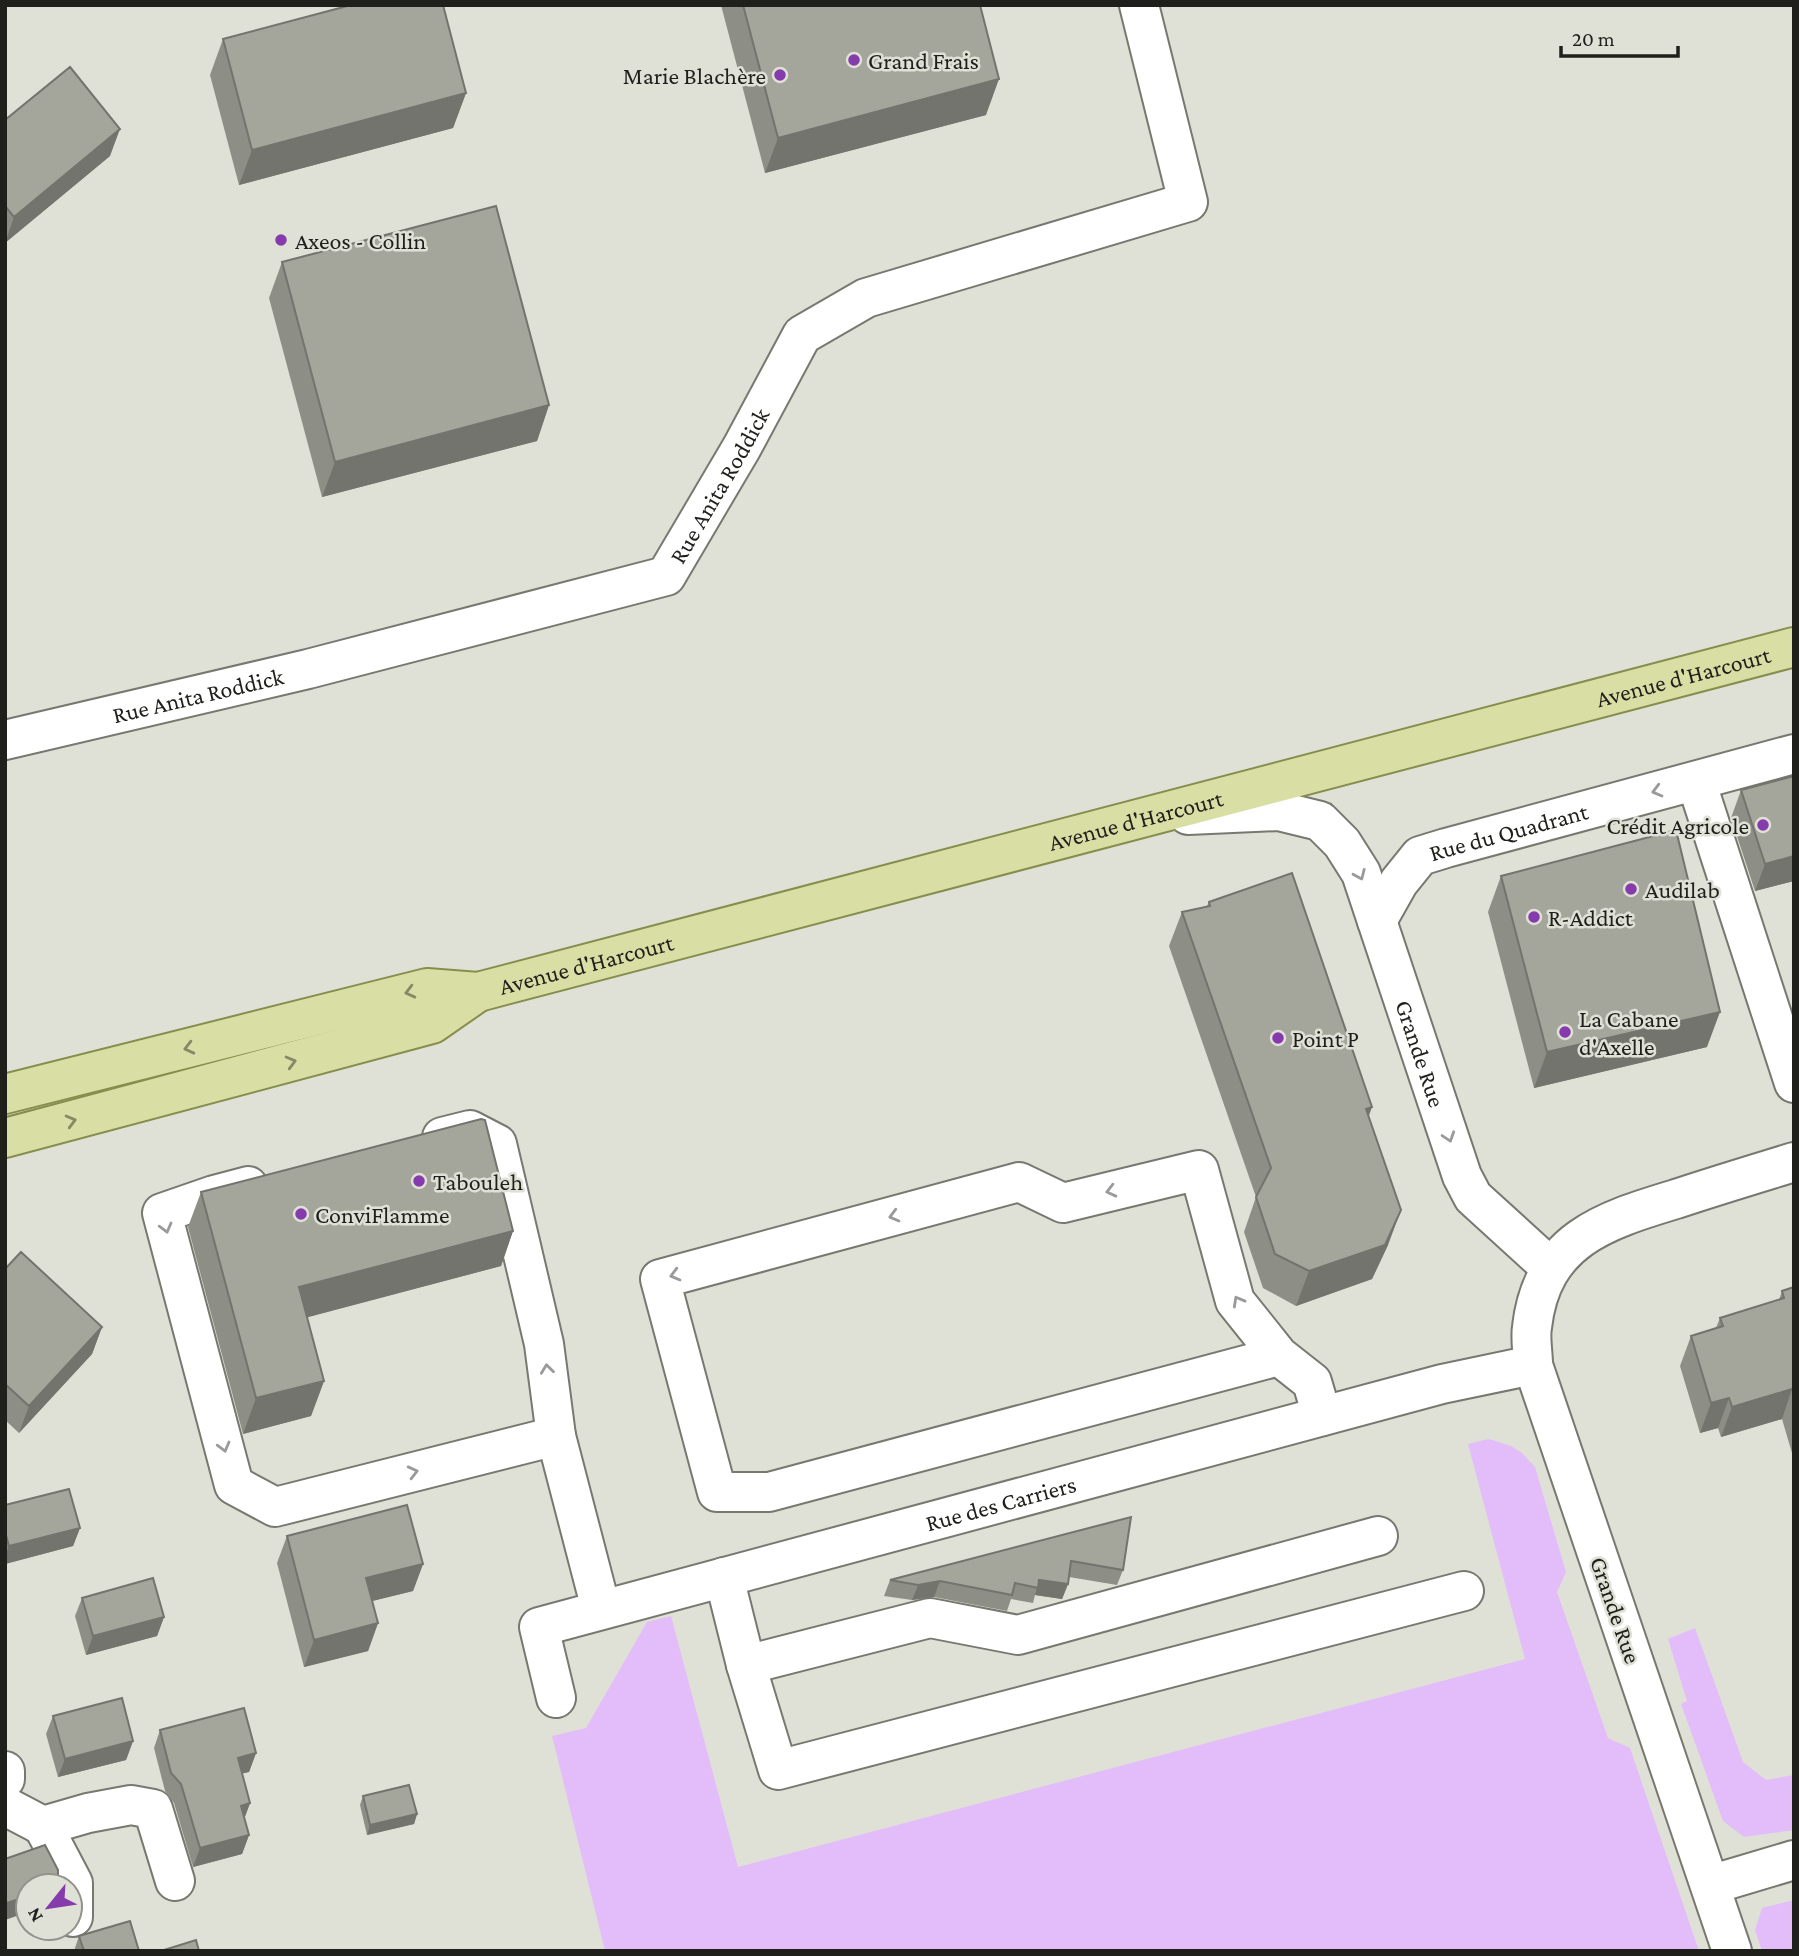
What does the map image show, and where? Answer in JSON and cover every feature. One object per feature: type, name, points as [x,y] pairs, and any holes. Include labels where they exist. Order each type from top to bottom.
[{"type":"main road","name":"Avenue d'Harcourt","points":[[5,1094],[427,988],[478,992],[1794,647]]},
{"type":"main road","name":"Avenue d'Harcourt","points":[[5,1138],[432,1024],[478,992]]},
{"type":"street","name":"Rue Anita Roddick","points":[[5,740],[308,669],[666,576],[743,447],[802,335],[866,299],[1188,202],[1139,5]]},
{"type":"street","name":"Rue du Quadrant","points":[[1377,921],[1399,881],[1420,856],[1794,754]]},
{"type":"street","points":[[1696,781],[1794,1083]]},
{"type":"street","name":"Grande Rue","points":[[1157,816],[1279,811],[1320,821],[1342,844],[1361,873],[1462,1176],[1473,1197],[1551,1268]]},
{"type":"street","points":[[409,1145],[470,1130],[497,1144],[544,1344],[556,1436],[601,1609]]},
{"type":"street","name":"Grande Rue","points":[[1732,1951],[1533,1365],[1531,1329],[1538,1295],[1551,1268],[1590,1230],[1627,1214],[1794,1162]]},
{"type":"street","points":[[1279,1356],[769,1492],[717,1492],[660,1279],[1019,1182],[1063,1203],[1199,1170],[1235,1301],[1279,1356],[1312,1382],[1322,1416]]},
{"type":"street","points":[[280,1178],[214,1195],[162,1213],[234,1485],[275,1507],[556,1436]]},
{"type":"street","name":"Rue des Carriers","points":[[556,1698],[539,1627],[1454,1380],[1533,1365]]},
{"type":"street","points":[[746,1665],[930,1618],[1018,1635],[1378,1536]]},
{"type":"street","points":[[723,1577],[778,1770],[1464,1591]]},
{"type":"street","points":[[5,1771],[5,1779]]},
{"type":"street","points":[[5,1805],[43,1826],[67,1872]]},
{"type":"street","points":[[43,1826],[88,1813],[131,1805],[153,1809],[174,1881]]},
{"type":"street","points":[[1710,1885],[1794,1860]]},
{"type":"shaded area","points":[[1489,1439],[1511,1446],[1535,1467],[1566,1572],[1557,1592],[1608,1738],[1630,1748],[1699,1951],[605,1951],[552,1736],[586,1728],[647,1622],[671,1616],[738,1867],[1525,1659],[1468,1444]]},
{"type":"shaded area","points":[[1695,1628],[1743,1762],[1766,1780],[1794,1775],[1794,1830],[1744,1837],[1723,1821],[1681,1704],[1687,1701],[1668,1639]]},
{"type":"shaded area","points":[[1794,1900],[1794,1951],[1762,1951],[1755,1930],[1762,1908]]},
{"type":"building","points":[[351,5],[443,5],[466,93],[252,150],[223,39]]},
{"type":"building","name":"Grand Frais","points":[[743,5],[980,5],[999,79],[778,138]]},
{"type":"building","points":[[70,67],[120,129],[14,217],[5,206],[5,120]]},
{"type":"building","points":[[496,206],[549,405],[335,462],[282,262]]},
{"type":"building","points":[[1794,776],[1794,856],[1765,864],[1741,790]]},
{"type":"building","points":[[1676,830],[1720,1012],[1547,1052],[1501,876]]},
{"type":"building","name":"Point P","points":[[1292,873],[1372,1107],[1366,1109],[1401,1210],[1385,1245],[1309,1271],[1275,1254],[1256,1197],[1271,1168],[1182,912],[1210,906],[1209,902]]},
{"type":"building","points":[[485,1120],[513,1231],[299,1287],[324,1381],[256,1398],[201,1192]]},
{"type":"building","points":[[21,1252],[102,1327],[29,1406],[5,1384],[5,1269]]},
{"type":"building","points":[[1794,1287],[1794,1393],[1792,1389],[1732,1407],[1729,1398],[1711,1403],[1691,1336],[1723,1326],[1720,1318],[1784,1298],[1782,1291]]},
{"type":"building","points":[[69,1489],[80,1528],[9,1546],[5,1532],[5,1505]]},
{"type":"building","points":[[407,1505],[423,1564],[366,1578],[378,1623],[314,1640],[287,1536]]},
{"type":"building","points":[[1131,1517],[1123,1570],[1071,1561],[1068,1584],[1039,1580],[1038,1588],[1015,1583],[1012,1595],[940,1581],[918,1585],[890,1580]]},
{"type":"building","points":[[153,1578],[164,1617],[93,1636],[82,1598]]},
{"type":"building","points":[[122,1698],[133,1741],[65,1759],[53,1716]]},
{"type":"building","points":[[244,1708],[256,1753],[238,1758],[250,1803],[241,1806],[249,1835],[200,1848],[181,1784],[171,1773],[160,1730]]},
{"type":"building","points":[[409,1785],[417,1814],[370,1825],[363,1796]]},
{"type":"building","points":[[45,1845],[58,1872],[14,1872],[14,1901],[7,1903],[5,1859]]},
{"type":"building","points":[[130,1921],[139,1951],[84,1951],[81,1942],[84,1942],[84,1935]]},
{"type":"building","points":[[196,1940],[199,1951],[164,1950]]},
{"type":"place","name":"Grand Frais","points":[[854,60]]},
{"type":"place","name":"Marie Blachère","points":[[780,75]]},
{"type":"place","name":"Axeos - Collin","points":[[281,240]]},
{"type":"place","name":"Crédit Agricole","points":[[1763,825]]},
{"type":"place","name":"Audilab","points":[[1631,889]]},
{"type":"place","name":"R-Addict","points":[[1534,917]]},
{"type":"place","name":"La Cabane d'Axelle","points":[[1565,1032]]},
{"type":"place","name":"Point P","points":[[1278,1038]]},
{"type":"place","name":"Tabouleh","points":[[419,1181]]},
{"type":"place","name":"ConviFlamme","points":[[301,1214]]}]
